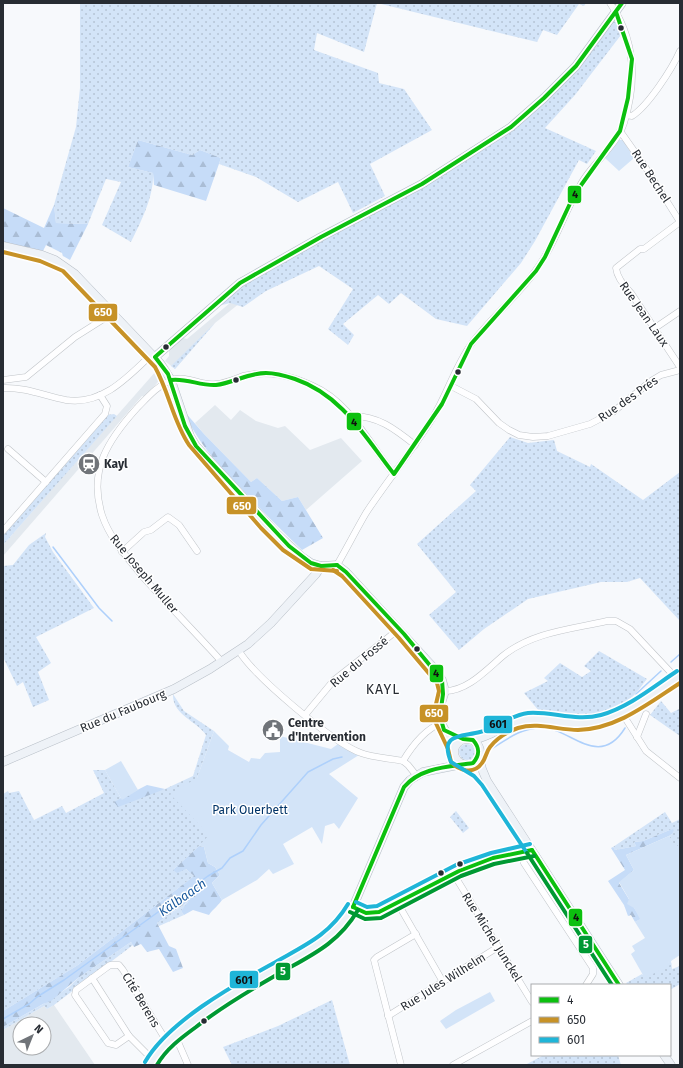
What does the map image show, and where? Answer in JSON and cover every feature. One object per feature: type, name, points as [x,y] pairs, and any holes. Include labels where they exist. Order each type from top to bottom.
[{"type":"main road","points":[[156,358],[240,284],[321,237],[422,184],[511,127],[544,98],[576,66],[622,3]]},
{"type":"main road","points":[[3,246],[42,255],[66,266],[156,358],[169,377],[185,426],[196,446],[280,537],[302,557],[321,566],[337,565],[346,572],[433,667],[442,680],[445,691],[439,710],[442,727],[454,751],[456,759],[487,781]]},
{"type":"main road","name":"Rue du Faubourg","points":[[3,762],[174,689],[222,662],[239,651],[266,627],[316,574],[321,566]]},
{"type":"main road","points":[[442,727],[463,739],[473,740],[495,733],[517,722],[528,719],[579,724],[602,721],[622,713],[678,677]]},
{"type":"main road","points":[[152,1062],[167,1042],[222,1000],[319,945],[344,922],[353,907],[404,787],[416,775],[423,772],[473,763],[495,733]]},
{"type":"main road","points":[[440,769],[463,739]]},
{"type":"main road","points":[[473,740],[479,746],[482,769],[487,781],[618,984]]},
{"type":"main road","points":[[665,1056],[671,1065]]},
{"type":"street","points":[[337,565],[367,512],[432,420],[451,386],[471,344],[520,290],[545,257],[574,195],[592,167],[620,131],[626,115],[632,74],[632,59],[616,12],[610,3]]},
{"type":"street","points":[[626,115],[632,116],[640,109],[664,80],[680,51]]},
{"type":"street","name":"Rue Bechel","points":[[620,131],[644,165],[680,222]]},
{"type":"street","name":"Rue Jean Laux","points":[[680,222],[644,249],[640,249],[618,264],[616,268],[616,274],[680,366]]},
{"type":"street","points":[[655,328],[680,311]]},
{"type":"street","points":[[3,380],[26,377],[75,337],[113,313]]},
{"type":"street","points":[[3,388],[27,390],[68,400],[81,400],[100,395],[121,383],[156,358]]},
{"type":"street","name":"Rue des Prés","points":[[451,386],[476,399],[499,423],[509,430],[519,435],[534,437],[548,436],[590,424],[613,412],[656,378],[680,370]]},
{"type":"street","points":[[169,377],[184,378],[214,385],[256,374],[278,374],[321,389],[333,397],[351,416],[394,474]]},
{"type":"street","points":[[26,377],[27,390]]},
{"type":"street","name":"Rue Joseph Muller","points":[[169,377],[117,430],[104,454],[99,473],[98,499],[107,528],[122,552],[222,662]]},
{"type":"street","points":[[3,531],[105,414],[107,406],[100,395]]},
{"type":"street","points":[[351,416],[365,415],[383,421],[415,445]]},
{"type":"street","points":[[8,449],[46,482]]},
{"type":"street","points":[[122,552],[144,532],[151,530],[168,517],[179,525],[197,551]]},
{"type":"street","points":[[445,691],[457,689],[471,682],[504,655],[527,641],[548,634],[607,621],[616,621],[630,629],[678,677]]},
{"type":"street","name":"Rue du Fossé","points":[[305,715],[334,680],[399,629]]},
{"type":"street","points":[[239,651],[248,663],[305,715],[361,753],[403,761],[416,775]]},
{"type":"street","points":[[622,713],[646,751],[654,759],[680,778]]},
{"type":"street","points":[[637,737],[646,714]]},
{"type":"street","points":[[403,761],[407,754],[427,731],[442,727]]},
{"type":"street","points":[[353,907],[362,913],[370,914],[379,912],[453,873],[488,860],[520,854],[532,850]]},
{"type":"street","points":[[524,863],[593,968],[591,980],[587,984]]},
{"type":"street","name":"Rue Michel Junckel","points":[[453,873],[531,1000]]},
{"type":"street","points":[[538,885],[550,878]]},
{"type":"street","points":[[397,902],[444,982]]},
{"type":"street","points":[[401,1065],[374,960],[377,956],[416,934]]},
{"type":"street","points":[[578,945],[589,938]]},
{"type":"street","name":"Rue Jules Wilhelm","points":[[388,1016],[498,947]]},
{"type":"street","name":"Cité Berens","points":[[129,1036],[116,1045],[108,1043],[75,995],[76,990],[110,965],[119,965],[167,1042]]},
{"type":"street","points":[[92,978],[129,1036],[152,1062]]},
{"type":"street","points":[[453,1065],[531,1022]]},
{"type":"street","points":[[175,1035],[188,1065]]},
{"type":"shaded area","points":[[616,22],[619,28],[595,64],[576,87],[532,129],[483,165],[292,271],[240,303],[215,323],[175,369],[165,361],[169,356],[169,351],[183,338],[187,339],[230,303],[257,286],[448,179],[505,143],[529,125],[572,83]]},
{"type":"shaded area","points":[[157,370],[163,376],[145,397],[142,396],[3,556],[3,545]]},
{"type":"shaded area","points":[[215,405],[231,420],[240,410],[256,421],[278,428],[285,426],[310,450],[341,438],[362,461],[306,510],[298,497],[282,501],[257,478],[251,482],[195,423]]},
{"type":"shaded area","points":[[54,1005],[95,1065],[3,1065],[3,1030],[12,1025],[12,1056],[52,1056],[52,1016],[27,1016],[44,1006],[47,1009]]},
{"type":"green space","points":[[80,3],[377,3],[364,52],[317,33],[314,50],[378,73],[379,83],[404,89],[432,130],[370,164],[385,196],[353,213],[338,182],[298,202],[256,177],[219,164],[221,158],[200,150],[192,155],[138,140],[128,167],[153,173],[153,182],[146,209],[131,242],[102,225],[121,182],[106,179],[88,224],[56,223],[54,205],[76,127],[80,88]]},
{"type":"green space","points":[[377,3],[586,3],[584,6],[579,4],[557,35],[543,30],[537,42]]},
{"type":"green space","points":[[613,21],[616,22],[621,35],[575,95],[545,128],[596,151],[587,164],[579,160],[535,241],[521,263],[467,326],[436,319],[401,293],[389,304],[378,295],[343,324],[354,335],[348,345],[328,329],[353,289],[319,266],[266,291],[243,307],[230,303],[222,305],[221,302],[238,288],[331,235],[527,117]]},
{"type":"green space","points":[[138,140],[192,155],[200,150],[221,158],[206,201],[154,185],[153,173],[128,167]]},
{"type":"green space","points":[[619,140],[623,140],[634,158],[619,171],[605,158]]},
{"type":"green space","points":[[54,205],[56,223],[88,224],[70,260],[63,256],[62,253],[46,245],[43,251],[3,242],[3,208],[44,228]]},
{"type":"green space","points":[[215,323],[175,369],[171,366]]},
{"type":"green space","points":[[184,411],[204,434],[251,482],[257,478],[282,501],[298,497],[323,538],[302,550],[216,461],[201,442]]},
{"type":"green space","points":[[114,414],[117,416],[3,545],[3,534],[107,415]]},
{"type":"green space","points":[[510,437],[528,443],[554,440],[557,451],[590,467],[591,464],[643,500],[680,472],[680,621],[640,578],[627,582],[601,582],[528,599],[484,629],[459,650],[429,615],[456,592],[417,544],[476,491],[470,485]]},
{"type":"green space","points":[[46,533],[45,537],[53,552],[94,608],[36,637],[51,663],[38,672],[49,700],[33,707],[23,682],[17,686],[3,657],[3,566],[13,565],[29,545]]},
{"type":"green space","points":[[599,651],[647,679],[631,698],[620,705],[598,714],[575,715],[551,713],[539,711],[524,693],[548,681],[544,678],[560,663],[582,677],[591,671],[584,666]]},
{"type":"green space","points":[[173,694],[184,711],[214,731],[197,778],[210,836],[173,870],[186,869],[194,876],[78,965],[3,1011],[3,794],[8,791],[9,793],[19,791],[34,820],[62,806],[66,813],[104,793],[93,770],[105,770],[122,800],[165,789],[193,776],[206,735],[176,707]]},
{"type":"green space","points":[[661,701],[671,713],[679,709],[680,710],[680,736],[650,715]]},
{"type":"green space","name":"Park Ouerbett","points":[[214,731],[229,746],[228,750],[249,762],[251,758],[260,759],[265,753],[280,752],[280,736],[331,749],[338,744],[359,755],[329,774],[358,798],[339,829],[334,823],[325,826],[322,844],[312,827],[283,844],[294,864],[273,874],[269,869],[257,880],[222,900],[212,883],[220,875],[215,867],[208,863],[204,847],[199,846],[209,835],[170,794],[197,778]]},
{"type":"green space","points":[[467,744],[473,746],[475,752],[473,758],[467,760],[461,758],[459,752],[461,746]]},
{"type":"green space","points":[[121,761],[138,790],[122,800],[105,770]]},
{"type":"green space","points":[[147,785],[165,789],[118,807],[114,802]]},
{"type":"green space","points":[[456,811],[469,828],[463,833],[450,817]]},
{"type":"green space","points":[[665,812],[672,823],[680,819],[680,844],[676,848],[669,836],[672,834],[672,829],[643,841],[634,842],[636,846],[615,850],[613,847]]},
{"type":"green space","points":[[672,829],[674,830],[669,836],[626,855],[634,870],[619,883],[641,919],[635,922],[631,915],[628,916],[624,905],[608,881],[625,870],[611,848],[613,847],[615,850],[636,846],[634,842],[643,841]]},
{"type":"green space","points":[[669,836],[676,847],[680,844],[680,955],[668,962],[672,964],[647,977],[643,975],[631,954],[635,951],[632,946],[645,938],[635,922],[640,919],[634,908],[627,904],[629,899],[619,882],[634,870],[626,855]]},
{"type":"green space","points":[[199,846],[204,847],[208,863],[215,867],[220,875],[212,883],[222,900],[209,915],[193,910],[184,915],[181,911],[189,901],[157,923],[169,946],[176,949],[183,968],[173,972],[159,949],[147,952],[141,944],[134,947],[131,942],[78,978],[51,1001],[22,1016],[12,1016],[12,1022],[3,1027],[3,1011],[78,965],[194,876],[186,869],[177,873],[173,870]]},
{"type":"green space","points":[[191,900],[181,911],[184,915],[159,926],[157,923]]},
{"type":"green space","points":[[131,942],[133,945],[54,1005],[47,1009],[44,1006],[27,1016],[22,1016],[69,987],[78,978]]},
{"type":"green space","points":[[680,955],[671,961],[672,969],[680,966],[680,984],[671,989],[671,984],[626,983],[642,974],[643,975],[671,964],[667,962]]},
{"type":"green space","points":[[490,992],[495,1001],[446,1029],[440,1021],[456,1010]]},
{"type":"green space","points":[[332,1000],[350,1065],[232,1065],[223,1047],[278,1026]]},
{"type":"green space","points":[[12,1022],[12,1025],[3,1030],[3,1027]]},
{"type":"green space","points":[[542,1056],[618,1056],[621,1065],[525,1065]]},
{"type":"waterway","points":[[53,547],[99,608],[112,621]]},
{"type":"waterway","name":"Kälbaach","points":[[671,662],[680,654]]},
{"type":"waterway","name":"Kälbaach","points":[[636,694],[661,671]]},
{"type":"waterway","name":"Kälbaach","points":[[485,753],[512,736],[534,728],[553,730],[584,744],[595,746],[605,746],[615,740],[625,728]]},
{"type":"waterway","name":"Kälbaach","points":[[3,1019],[29,1004],[37,997],[64,980],[208,876],[222,868],[230,858],[243,851],[261,825],[308,772],[333,759],[342,757]]},
{"type":"transit line","name":"4","points":[[337,565],[321,566],[311,563],[289,546],[196,446],[185,426],[168,374],[155,357],[240,283],[321,237],[422,184],[511,127],[544,98],[576,66],[622,3]]},
{"type":"transit line","name":"4","points":[[171,380],[183,380],[216,385],[259,373],[266,373],[285,376],[312,386],[339,406],[362,432],[394,474],[442,404],[471,344],[536,271],[545,257],[574,195],[620,131],[628,98],[632,59],[616,12]]},
{"type":"transit line","name":"650","points":[[3,252],[40,261],[63,271],[155,367],[179,426],[189,445],[261,528],[283,550],[311,569],[337,571]]},
{"type":"transit line","name":"4","points":[[337,565],[346,572],[404,634],[442,680],[443,694],[440,716],[444,730],[463,739],[473,740],[478,749],[477,757],[473,763],[445,767],[427,772],[411,780],[404,787],[353,907]]},
{"type":"transit line","name":"650","points":[[333,570],[342,576],[399,638],[437,683],[439,691],[433,717],[448,749],[451,762],[458,768],[471,770],[479,767],[493,744],[502,736],[518,728],[526,726],[540,726],[570,730],[592,729],[632,714],[680,683]]},
{"type":"transit line","name":"601","points":[[527,853],[482,785],[474,776],[451,762],[448,753],[450,741],[459,736],[492,728],[521,714],[546,713],[573,717],[592,717],[601,715],[631,702],[677,671]]},
{"type":"transit line","name":"601","points":[[356,902],[367,907],[377,906],[456,865],[491,853],[530,844]]},
{"type":"transit line","name":"4","points":[[532,850],[618,984]]},
{"type":"transit line","name":"4","points":[[353,907],[366,913],[379,912],[459,871],[493,858],[532,850]]},
{"type":"transit line","name":"5","points":[[527,853],[611,984]]},
{"type":"transit line","name":"5","points":[[350,912],[365,919],[381,918],[461,876],[494,864],[534,856]]},
{"type":"transit line","name":"601","points":[[145,1062],[155,1047],[185,1019],[220,994],[305,946],[324,932],[341,915],[348,904]]},
{"type":"transit line","name":"5","points":[[157,1065],[174,1044],[214,1013],[253,988],[309,957],[331,942],[341,933],[358,910]]},
{"type":"place","name":"Kayl","points":[[89,464]]},
{"type":"place","name":"Centre d'Intervention","points":[[273,730]]},
{"type":"district","name":"KAYL","points":[[383,689]]}]
